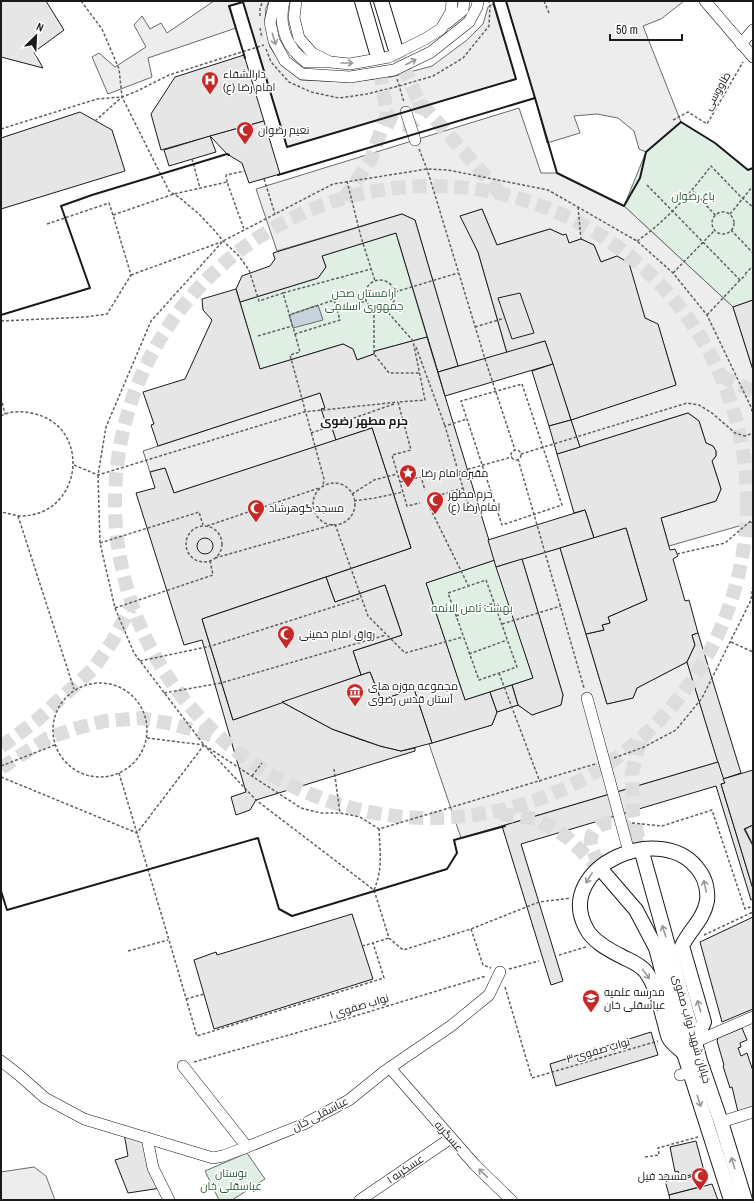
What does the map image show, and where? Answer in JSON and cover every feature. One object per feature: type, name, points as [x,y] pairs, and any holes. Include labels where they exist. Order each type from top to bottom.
[{"type":"main road","points":[[362,1],[387,52]]},
{"type":"main road","points":[[381,1],[387,52]]},
{"type":"main road","points":[[684,1053],[669,1038],[654,986],[646,972],[635,963],[608,949],[595,939],[586,929],[581,914],[581,896],[584,887],[593,873],[606,863],[629,852],[653,848],[667,849],[682,854],[695,864],[702,875],[706,886],[707,900],[702,916],[686,936],[682,946],[704,1022],[695,1042]]},
{"type":"main road","name":"خیابان شهید نواب صفوی","points":[[643,856],[695,1042],[745,1200]]},
{"type":"main road","name":"خیابان شهید نواب صفوی","points":[[605,874],[636,910],[656,948],[684,1053],[685,1074],[710,1134],[731,1200]]},
{"type":"street","points":[[275,1],[270,22],[274,41],[285,61],[302,74],[350,77],[396,77],[469,22],[477,7],[478,1]]},
{"type":"street","points":[[284,1],[281,13],[284,32],[292,49],[306,62],[350,64],[425,39],[441,28],[462,10],[464,1]]},
{"type":"street","points":[[296,1],[294,18],[299,38],[312,53],[330,62]]},
{"type":"street","points":[[441,28],[450,12],[452,1]]},
{"type":"street","points":[[705,1],[751,55]]},
{"type":"street","points":[[741,44],[753,30]]},
{"type":"street","points":[[387,52],[396,77]]},
{"type":"street","points":[[406,112],[415,140]]},
{"type":"street","points":[[587,698],[629,852]]},
{"type":"street","name":"عباسقلی خان","points":[[3,1068],[45,1098],[84,1119],[213,1158],[223,1156],[304,1124],[349,1100],[390,1068],[451,1026],[489,995],[500,972]]},
{"type":"street","points":[[695,1042],[753,1017]]},
{"type":"street","points":[[183,1066],[247,1147]]},
{"type":"street","name":"عسگریه","points":[[390,1068],[475,1165],[511,1200]]},
{"type":"street","points":[[721,1122],[753,1112]]},
{"type":"street","points":[[147,1138],[153,1168],[167,1199]]},
{"type":"street","name":"عسکریه ۱","points":[[360,1200],[451,1138]]},
{"type":"path","points":[[81,1],[102,29],[119,70],[122,97],[169,191],[180,198],[203,218],[223,241],[238,255],[249,270],[260,301],[283,293],[371,269]]},
{"type":"path","points":[[406,112],[396,77],[433,76],[463,58],[489,26],[489,1]]},
{"type":"path","points":[[544,1],[549,13]]},
{"type":"path","points":[[1,129],[97,99],[122,97],[169,75],[274,41]]},
{"type":"path","name":"طاووسی","points":[[673,120],[688,112],[708,124],[751,55]]},
{"type":"path","points":[[95,121],[122,97]]},
{"type":"path","points":[[415,140],[427,169],[458,273],[515,450],[519,451],[521,454]]},
{"type":"path","points":[[192,159],[200,188]]},
{"type":"path","points":[[637,241],[651,232],[693,191],[711,166],[753,207]]},
{"type":"path","points":[[1,321],[86,317],[107,314],[131,275],[223,241],[333,184],[427,169],[448,170],[548,190],[637,241],[673,274],[707,315],[751,407],[753,415]]},
{"type":"path","points":[[244,171],[226,175],[245,230]]},
{"type":"path","points":[[264,179],[275,214]]},
{"type":"path","points":[[113,215],[174,194],[228,182]]},
{"type":"path","points":[[347,182],[375,281]]},
{"type":"path","points":[[647,186],[740,280]]},
{"type":"path","points":[[730,214],[744,199],[753,186]]},
{"type":"path","points":[[693,191],[716,216]]},
{"type":"path","points":[[47,224],[110,203],[131,275]]},
{"type":"path","points":[[578,207],[581,239]]},
{"type":"path","points":[[721,212],[730,214],[734,220],[731,230],[728,233],[721,234],[715,230],[713,221],[716,216],[721,212]]},
{"type":"path","points":[[673,274],[715,230]]},
{"type":"path","points":[[731,230],[753,253]]},
{"type":"path","points":[[223,241],[151,321],[106,427],[98,475],[100,543],[115,608],[134,653],[204,745],[256,800],[374,890],[389,938],[403,950],[471,928],[539,902],[581,896]]},
{"type":"path","points":[[707,315],[753,266]]},
{"type":"path","points":[[394,293],[458,273]]},
{"type":"path","points":[[740,280],[746,275]]},
{"type":"path","points":[[382,280],[386,281],[393,288],[394,293],[395,298],[393,303],[385,310],[374,310],[366,301],[364,293],[369,284],[382,280]]},
{"type":"path","points":[[283,293],[300,352],[290,355],[304,412],[324,479],[323,486]]},
{"type":"path","points":[[289,315],[334,300],[340,320],[295,334]]},
{"type":"path","points":[[337,310],[366,301]]},
{"type":"path","points":[[374,310],[374,354],[389,373],[420,373]]},
{"type":"path","points":[[385,310],[413,341],[445,426],[470,510],[495,504]]},
{"type":"path","points":[[475,326],[505,318]]},
{"type":"path","points":[[258,336],[292,326]]},
{"type":"path","points":[[74,465],[98,475],[304,412],[425,400],[413,341]]},
{"type":"path","points":[[522,384],[562,505],[502,525],[461,401],[496,392],[522,384]]},
{"type":"path","points":[[1,398],[6,414]]},
{"type":"path","points":[[311,433],[398,402]]},
{"type":"path","points":[[398,402],[411,450],[392,455],[407,506],[420,503]]},
{"type":"path","points":[[518,459],[521,457],[521,454],[542,447],[687,403],[699,405],[712,413],[735,433],[745,436],[753,432]]},
{"type":"path","points":[[1,416],[22,412],[33,413],[53,422],[64,434],[71,449],[74,465],[68,486],[62,496],[50,508],[35,514],[18,516],[1,512]]},
{"type":"path","points":[[445,426],[467,420]]},
{"type":"path","points":[[512,456],[512,452],[515,450]]},
{"type":"path","points":[[458,472],[512,456]]},
{"type":"path","points":[[512,456],[515,460],[518,459]]},
{"type":"path","points":[[518,459],[587,698]]},
{"type":"path","points":[[352,494],[374,480],[398,474]]},
{"type":"path","points":[[400,482],[421,477],[425,490]]},
{"type":"path","points":[[208,526],[330,483],[343,485],[352,494],[354,501],[352,514],[342,523],[215,558],[210,561],[198,561],[193,558],[186,549],[186,537],[189,532],[194,528],[203,525],[208,526],[217,532],[220,537],[221,548],[215,558]]},
{"type":"path","points":[[321,487],[316,492],[314,498],[314,511],[322,521],[328,524],[335,524]]},
{"type":"path","points":[[437,496],[463,488]]},
{"type":"path","points":[[354,501],[403,492]]},
{"type":"path","points":[[430,508],[468,586]]},
{"type":"path","points":[[100,543],[199,512],[203,525]]},
{"type":"path","points":[[18,516],[75,690]]},
{"type":"path","points":[[677,554],[725,543],[753,519]]},
{"type":"path","points":[[335,524],[368,616],[405,653],[464,637]]},
{"type":"path","points":[[115,608],[213,575],[210,561]]},
{"type":"path","points":[[486,580],[517,667],[479,680],[448,593],[468,586],[486,580]]},
{"type":"path","points":[[147,738],[204,745],[301,808],[321,814],[340,813],[360,818],[379,829],[540,782],[605,761],[644,747],[676,730],[702,698],[752,601],[753,585]]},
{"type":"path","points":[[140,661],[211,646],[361,598]]},
{"type":"path","points":[[456,616],[495,603]]},
{"type":"path","points":[[501,624],[561,606]]},
{"type":"path","points":[[164,693],[221,683],[386,635]]},
{"type":"path","points":[[470,654],[507,640]]},
{"type":"path","points":[[731,642],[753,652]]},
{"type":"path","points":[[499,673],[540,782]]},
{"type":"path","points":[[104,682],[120,686],[132,695],[142,708],[147,722],[147,738],[142,752],[132,765],[119,773],[104,777],[88,775],[74,769],[63,758],[55,744],[53,729],[56,714],[63,700],[75,690],[89,684],[104,682]]},
{"type":"path","points":[[1,766],[55,744]]},
{"type":"path","points":[[137,833],[204,745]]},
{"type":"path","points":[[252,776],[262,763]]},
{"type":"path","points":[[334,769],[340,813]]},
{"type":"path","points":[[119,773],[197,1036],[384,978],[373,943]]},
{"type":"path","points":[[1,777],[137,833]]},
{"type":"path","points":[[627,823],[662,826],[712,810],[745,909],[753,906]]},
{"type":"path","points":[[374,890],[379,878],[381,864],[379,829]]},
{"type":"path","points":[[703,935],[753,912]]},
{"type":"path","points":[[471,928],[483,965],[500,972]]},
{"type":"path","points":[[362,946],[389,938]]},
{"type":"path","points":[[559,955],[588,946],[595,939]]},
{"type":"path","points":[[128,951],[169,940]]},
{"type":"path","name":"نواب صفوی ۱","points":[[183,1066],[539,961]]},
{"type":"path","name":"نواب صفوی ۳","points":[[500,972],[532,1078],[669,1038]]},
{"type":"path","points":[[186,1000],[204,994]]},
{"type":"path","points":[[645,1157],[659,1155],[658,1148],[710,1134]]},
{"type":"green space","name":"باغ رضوان","points":[[681,122],[715,143],[748,170],[753,168],[753,300],[733,307],[624,206],[646,152]]},
{"type":"green space","name":"آرامستان صحن جمهوری اسلامی","points":[[396,233],[427,337],[375,351],[374,354],[357,360],[353,349],[343,344],[260,369],[240,302],[318,278],[326,267],[322,256]]},
{"type":"green space","name":"بهشت ثامن الائمه","points":[[495,560],[533,678],[465,700],[426,583]]},
{"type":"green space","name":"بوستان عباسقلی خان","points":[[247,1153],[265,1179],[232,1200],[219,1200],[205,1171]]},
{"type":"shaded area","points":[[214,1],[269,1],[266,8],[265,21],[270,47],[282,65],[301,80],[349,82],[391,77],[432,66],[467,40],[483,24],[488,7],[493,4],[516,79],[287,147],[243,2],[230,6],[236,28],[148,58],[152,77],[108,94],[92,57],[99,53],[115,67],[146,47],[134,25],[142,16],[150,29],[161,23],[167,33]]},
{"type":"shaded area","points":[[506,1],[684,1],[661,19],[643,26],[681,122],[646,152],[639,149],[634,131],[618,118],[597,114],[574,116],[580,133],[547,143]]},
{"type":"shaded area","points":[[519,108],[541,173],[557,173],[624,206],[733,307],[753,370],[753,522],[669,546],[661,518],[716,501],[721,489],[712,461],[716,456],[716,451],[713,446],[706,443],[699,421],[688,413],[580,447],[571,420],[676,384],[658,325],[645,318],[628,263],[617,256],[601,262],[594,245],[581,239],[569,243],[566,235],[550,229],[497,245],[482,209],[461,216],[478,252],[507,353],[458,366],[415,220],[402,214],[277,251],[256,189]]},
{"type":"shaded area","points":[[318,305],[323,320],[293,328],[289,315]]},
{"type":"shaded area","points":[[320,393],[325,408],[322,409],[327,426],[331,425],[336,440],[174,493],[165,468],[150,472],[143,451]]},
{"type":"shaded area","points":[[560,548],[607,704],[633,698],[637,688],[687,662],[718,762],[461,838],[429,744],[492,725],[497,712],[518,705],[532,715],[561,705],[563,695],[522,559]]},
{"type":"shaded area","points":[[34,1167],[46,1176],[55,1200],[1,1200],[1,1172]]},
{"type":"building","points":[[1,1],[46,1],[64,30],[34,52],[43,68],[1,57]]},
{"type":"building","name":"دارالشفاء امام رضا (ع)","points":[[244,55],[264,121],[161,150],[151,114],[175,77]]},
{"type":"building","points":[[80,112],[112,130],[125,171],[1,209],[1,138]]},
{"type":"building","name":"نعیم رضوان","points":[[264,121],[280,174],[249,183],[242,163],[227,154],[210,136]]},
{"type":"building","points":[[210,136],[216,152],[169,166],[164,150]]},
{"type":"building","points":[[482,209],[497,245],[550,229],[563,235],[566,234],[569,243],[581,239],[594,245],[601,262],[617,256],[629,263],[645,318],[658,324],[676,385],[571,420],[545,341],[507,353],[478,252],[460,216]]},
{"type":"building","points":[[402,214],[415,220],[458,366],[438,372],[396,233],[322,256],[326,267],[318,278],[240,302],[236,289],[242,276],[270,266],[275,259],[273,253]]},
{"type":"building","points":[[236,289],[260,369],[343,344],[353,349],[357,360],[374,354],[375,351],[427,337],[495,560],[426,583],[465,700],[490,692],[497,712],[492,725],[432,743],[414,689],[381,700],[370,672],[361,675],[353,651],[402,635],[385,585],[335,602],[326,577],[411,548],[372,428],[336,440],[331,425],[327,426],[321,409],[325,408],[320,393],[158,446],[151,425],[154,424],[143,392],[185,379],[212,320],[203,310],[202,299]]},
{"type":"building","points":[[520,293],[534,333],[512,339],[498,298]]},
{"type":"building","points":[[753,300],[753,370],[733,307]]},
{"type":"building","points":[[545,341],[553,364],[445,396],[438,372]]},
{"type":"building","points":[[553,364],[571,420],[549,426],[532,371]]},
{"type":"building","points":[[688,413],[699,421],[706,443],[713,446],[716,451],[716,456],[712,461],[721,489],[716,501],[661,518],[670,550],[675,549],[678,556],[673,559],[685,601],[689,600],[698,633],[692,635],[695,645],[687,662],[637,688],[633,698],[607,704],[586,634],[604,630],[602,625],[610,623],[608,617],[647,600],[626,528],[594,538],[585,510],[574,513],[557,454]]},
{"type":"building","points":[[571,420],[580,447],[557,454],[549,426]]},
{"type":"building","points":[[372,428],[411,548],[202,619],[233,720],[282,702],[332,729],[359,739],[401,751],[415,748],[415,751],[256,800],[250,810],[236,815],[231,797],[246,792],[202,640],[184,645],[136,493],[155,488],[150,472],[165,468],[174,493]]},
{"type":"building","points":[[585,510],[594,538],[496,567],[488,540]]},
{"type":"building","points":[[626,528],[647,600],[608,617],[610,623],[602,625],[604,630],[586,634],[560,548]]},
{"type":"building","points":[[205,538],[212,543],[213,546],[208,553],[205,554],[198,549],[197,546],[202,539]]},
{"type":"building","points":[[522,559],[563,695],[561,705],[532,715],[518,705],[512,685],[533,678],[496,567]]},
{"type":"building","name":"رواق امام خمینی","points":[[326,577],[335,602],[385,585],[402,635],[353,651],[361,675],[233,720],[202,619]]},
{"type":"building","points":[[698,633],[741,773],[723,779],[687,662],[695,645],[692,635]]},
{"type":"building","name":"مجموعه موزه های آستان قدس رضوی","points":[[370,672],[381,700],[414,689],[432,743],[401,751],[380,746],[332,729],[282,702]]},
{"type":"building","points":[[512,685],[518,705],[497,712],[490,692]]},
{"type":"building","points":[[718,762],[725,783],[721,784],[753,889],[753,899],[751,900],[716,786],[521,844],[563,981],[551,985],[502,826]]},
{"type":"building","points":[[753,770],[753,825],[744,829],[753,846],[753,889],[721,784],[725,783],[723,779]]},
{"type":"building","points":[[753,825],[753,845],[745,829]]},
{"type":"building","points":[[352,914],[373,979],[214,1029],[194,960],[216,952],[217,955]]},
{"type":"building","points":[[753,917],[753,1009],[722,1022],[700,942]]},
{"type":"building","points":[[742,1028],[747,1040],[740,1043],[741,1047],[738,1048],[741,1056],[747,1053],[753,1071],[753,1109],[738,1112],[732,1087],[730,1088],[723,1066],[724,1065],[717,1041],[718,1038]]},
{"type":"building","points":[[651,1032],[658,1055],[556,1086],[550,1064]]},
{"type":"building","points":[[124,1133],[145,1139],[161,1188],[128,1193],[115,1160],[128,1156]]},
{"type":"building","points":[[696,1141],[704,1171],[680,1178],[678,1171],[675,1172],[670,1147]]},
{"type":"building","points":[[678,1174],[679,1180],[700,1174],[703,1186],[669,1195],[664,1177]]},
{"type":"building","name":"مسجد فیل","points":[[712,1184],[718,1200],[670,1200],[669,1195]]},
{"type":"tunnel","points":[[395,47],[418,100],[500,193]]},
{"type":"tunnel","points":[[344,199],[371,159],[387,113],[377,53]]},
{"type":"tunnel","points":[[387,113],[392,121],[400,125],[412,123],[416,120],[420,112],[418,100]]},
{"type":"tunnel","points":[[431,186],[462,187],[493,192],[523,199],[552,210],[580,223],[607,239],[632,257],[655,278],[676,301],[694,326],[710,353],[723,381],[734,410],[741,440],[746,471],[747,502],[746,533],[741,564],[734,594],[723,623],[710,651],[694,678],[676,703],[655,726],[632,747],[607,765],[580,781],[552,794],[523,805],[493,812],[462,817],[431,818],[400,817],[369,812],[339,805],[310,794],[282,781],[255,765],[230,747],[207,726],[186,703],[168,678],[152,651],[139,623],[128,594],[121,564],[116,533],[115,502],[116,471],[121,440],[128,410],[139,381],[152,353],[168,326],[186,301],[207,278],[230,257],[255,239],[282,223],[310,210],[339,199],[369,192],[400,187],[431,186]]},
{"type":"tunnel","points":[[721,376],[753,391]]},
{"type":"tunnel","points":[[1,747],[36,721],[93,669],[112,642],[130,608]]},
{"type":"tunnel","points":[[1,768],[48,738],[77,728],[105,721],[141,718],[173,724],[217,737]]},
{"type":"tunnel","points":[[638,838],[633,814],[632,774],[640,741]]},
{"type":"tunnel","points":[[500,814],[537,819],[567,837],[605,874]]},
{"type":"tunnel","points":[[600,864],[592,848],[591,838],[596,828],[606,823],[618,823],[628,828],[635,838],[643,856]]},
{"type":"wall","points":[[245,58],[229,6],[243,2],[287,147],[516,79],[493,1]]},
{"type":"wall","points":[[506,1],[534,98]]},
{"type":"wall","points":[[278,175],[535,98],[557,173],[624,206],[640,178],[646,152],[681,122],[715,143],[748,170],[753,168]]},
{"type":"wall","points":[[1,315],[90,288],[61,206],[92,195],[227,154],[229,155]]},
{"type":"wall","points":[[1,891],[7,910],[258,838],[279,909],[292,916],[447,869],[457,853],[454,840],[505,826]]},
{"type":"place","name":"دارالشفاء امام رضا (ع)","points":[[210,95]]},
{"type":"place","name":"نعیم رضوان","points":[[245,145]]},
{"type":"place","name":"مقبره امام رضا","points":[[408,488]]},
{"type":"place","name":"حرم مطهر امام رضا (ع)","points":[[435,515]]},
{"type":"place","name":"مسجد گوهرشاد","points":[[256,523]]},
{"type":"place","name":"رواق امام خمینی","points":[[286,649]]},
{"type":"place","name":"مجموعه موزه های آستان قدس رضوی","points":[[355,707]]},
{"type":"place","name":"مدرسه علمیه عباسقلی خان","points":[[591,1013]]},
{"type":"place","name":"مسجد فیل","points":[[700,1191]]},
{"type":"district","name":"حرم مطهر رضوی","points":[[364,421]]}]
